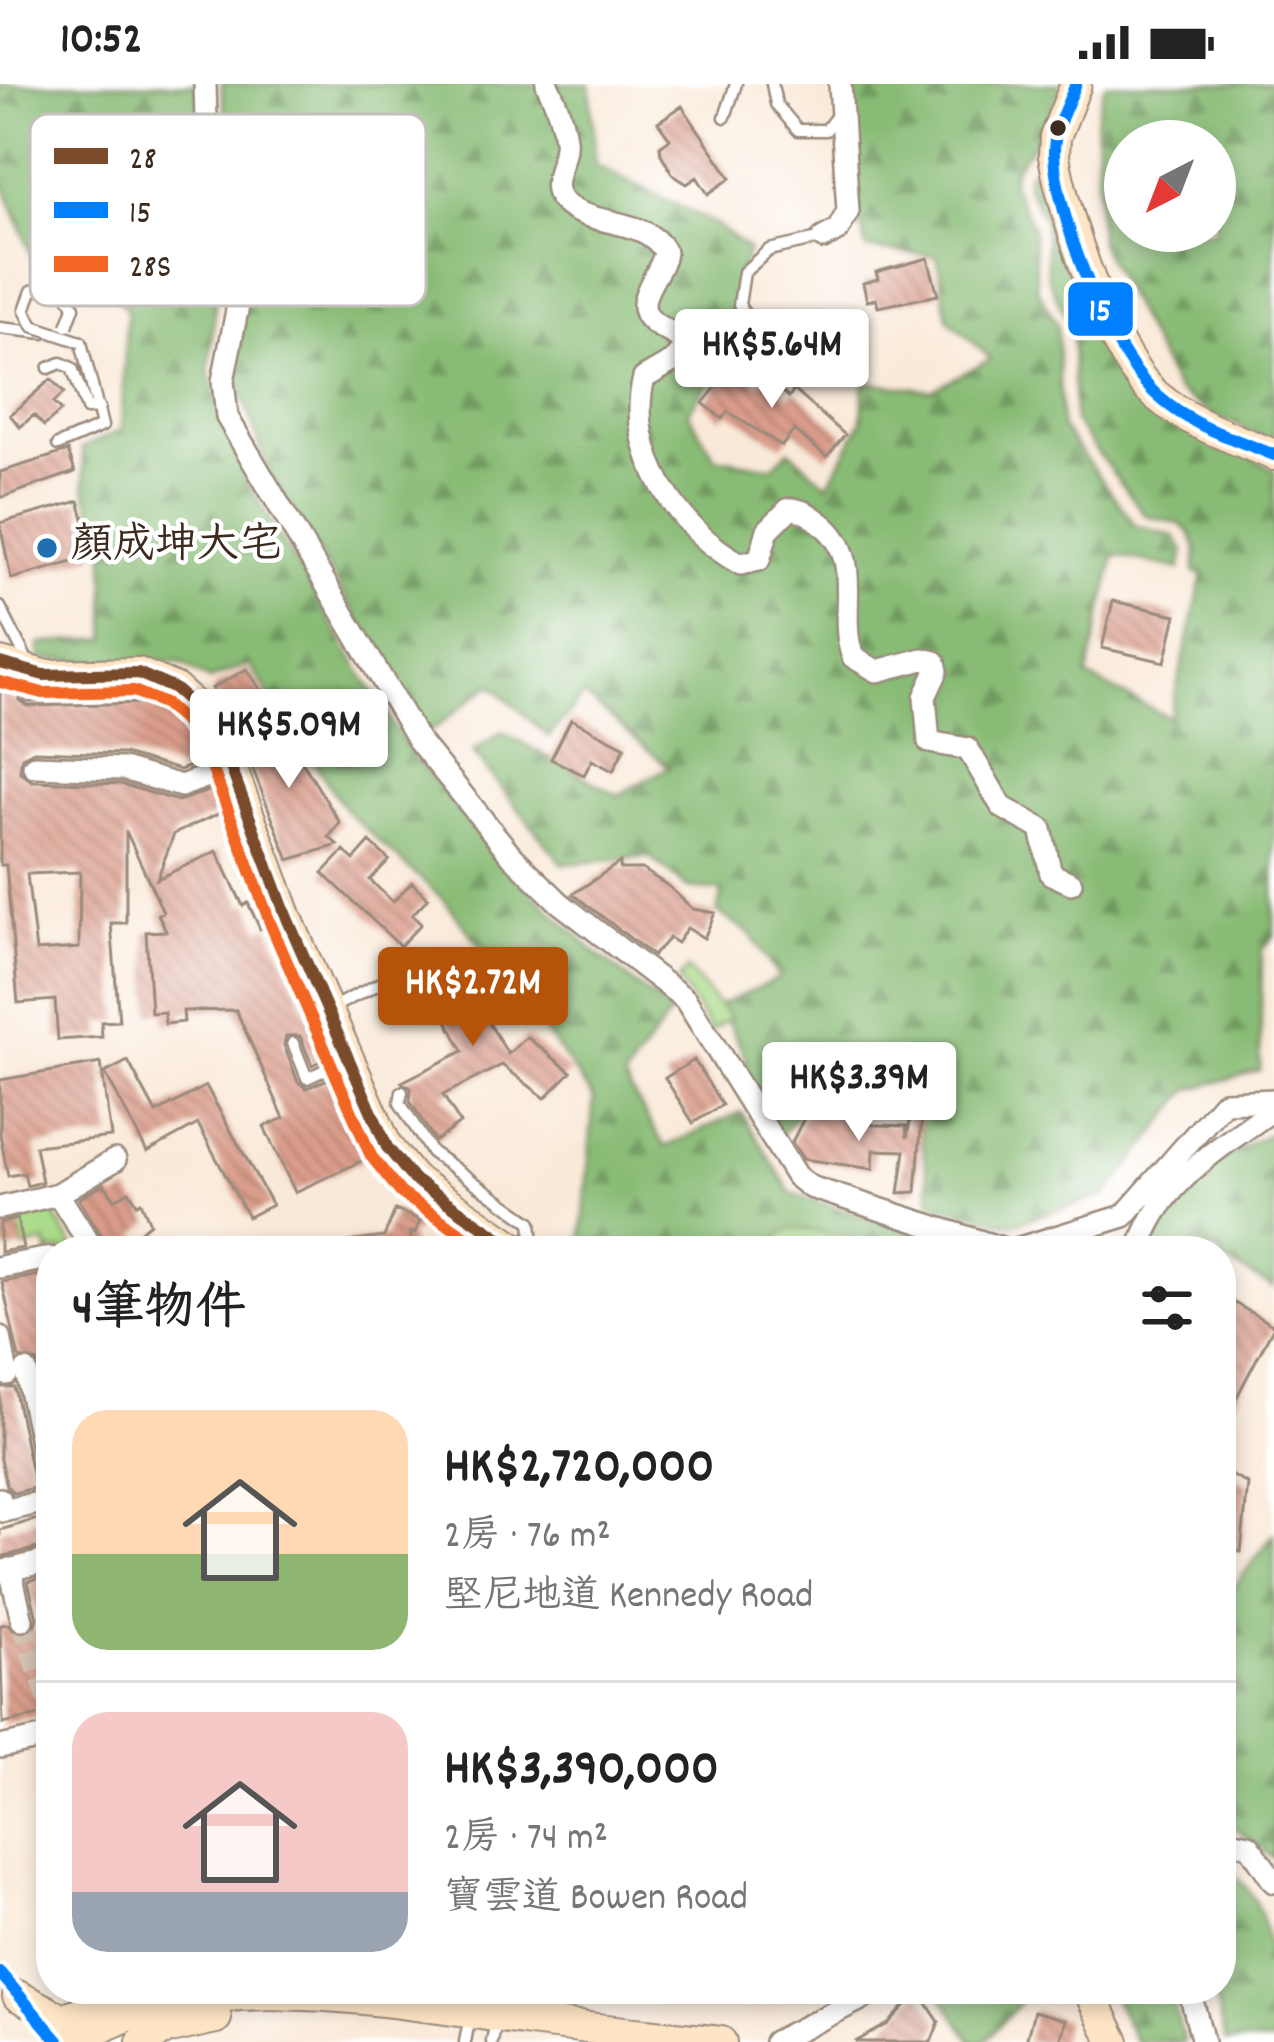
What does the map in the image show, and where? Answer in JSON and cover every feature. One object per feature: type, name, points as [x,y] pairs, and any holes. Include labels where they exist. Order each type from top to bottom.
[{"type":"street","points":[[205,84],[205,114]]},
{"type":"street","points":[[547,84],[565,140],[556,184],[560,198],[577,210],[651,235],[665,252],[645,307],[651,321],[680,338],[683,348],[675,360],[645,375],[639,428],[641,448],[659,478],[701,535],[741,564],[758,561],[768,530],[789,509],[802,511],[830,531],[847,563],[846,628],[853,658],[878,671],[923,659],[935,662],[937,671],[925,697],[929,742],[968,749],[1002,807],[1043,832],[1051,874],[1071,883]]},
{"type":"street","points":[[1076,84],[1058,126],[1054,156],[1116,341],[1143,383],[1167,403],[1274,454]]},
{"type":"street","points":[[824,238],[838,230],[848,211],[840,95]]},
{"type":"street","points":[[238,306],[222,394],[231,426],[418,740],[512,856],[560,903],[685,999],[803,1183],[964,1236]]},
{"type":"street","points":[[22,671],[152,676],[201,712],[232,767],[378,1131],[405,1172],[497,1236]]},
{"type":"street","points":[[34,766],[123,769],[181,786],[232,767]]},
{"type":"street","points":[[1059,1236],[1124,1216],[1225,1102],[1274,1104]]},
{"type":"street","points":[[1144,1236],[1163,1202],[1206,1158],[1274,1104]]},
{"type":"street","points":[[0,1208],[58,1193],[116,1160]]},
{"type":"street","points":[[58,1193],[85,1236]]},
{"type":"street","points":[[0,1267],[36,1261]]},
{"type":"street","points":[[0,1336],[36,1439]]},
{"type":"street","points":[[0,1499],[3,1511],[36,1503]]},
{"type":"street","points":[[22,1620],[5,1570],[36,1563]]},
{"type":"street","points":[[0,1747],[36,1739]]},
{"type":"street","points":[[1236,1842],[1250,1845],[1274,1882]]},
{"type":"street","points":[[9,1985],[36,2002]]},
{"type":"street","points":[[9,1985],[59,2042]]},
{"type":"street","points":[[39,2004],[62,2019],[103,2004]]},
{"type":"street","points":[[77,2042],[143,2012],[207,2004]]},
{"type":"street","points":[[142,2042],[166,2029],[261,2014],[274,2004]]},
{"type":"street","points":[[343,2004],[481,2029],[721,2042]]},
{"type":"street","points":[[775,2042],[850,2004]]},
{"type":"street","points":[[1095,2004],[1114,2042]]},
{"type":"street","points":[[1193,2004],[1203,2042]]},
{"type":"lane","points":[[724,117],[736,84]]},
{"type":"lane","points":[[772,84],[776,104],[798,130],[826,130],[840,95]]},
{"type":"lane","points":[[769,352],[740,305],[744,272],[769,250],[824,238]]},
{"type":"lane","points":[[30,297],[26,310],[33,326],[81,342],[100,408],[97,433],[58,445]]},
{"type":"lane","points":[[0,328],[52,333],[68,326],[74,306]]},
{"type":"lane","points":[[49,368],[61,363],[72,368],[87,409],[100,408]]},
{"type":"lane","points":[[0,607],[22,671]]},
{"type":"lane","points":[[22,671],[34,637]]},
{"type":"lane","points":[[326,1011],[391,977]]},
{"type":"lane","points":[[293,1043],[307,1078],[347,1060]]},
{"type":"lane","points":[[402,1092],[400,1102],[431,1152],[531,1222],[530,1236]]},
{"type":"green space","points":[[0,84],[196,84],[200,114],[30,114],[30,251],[0,175]]},
{"type":"green space","points":[[221,84],[590,84],[596,165],[715,224],[748,250],[733,295],[745,333],[688,412],[715,457],[772,467],[789,450],[828,485],[862,421],[864,382],[931,390],[991,359],[948,319],[937,256],[867,249],[863,231],[852,220],[854,84],[1061,84],[1041,135],[1015,167],[1011,183],[1032,227],[1037,288],[1057,325],[1061,427],[1136,526],[1174,536],[1184,551],[1180,569],[1115,555],[1087,677],[1170,718],[1203,575],[1194,572],[1197,550],[1190,532],[1180,524],[1145,515],[1074,422],[1072,330],[1048,278],[1044,218],[1026,187],[1027,174],[1042,167],[1097,330],[1131,388],[1274,470],[1274,936],[1262,950],[1260,1070],[1189,1090],[1107,1195],[1011,1224],[931,1203],[919,1116],[802,1109],[779,1137],[738,1070],[748,1062],[720,1005],[779,978],[751,935],[717,911],[723,891],[688,888],[650,857],[563,864],[472,752],[502,732],[618,795],[669,767],[584,695],[549,737],[491,684],[427,734],[268,470],[235,374],[241,306],[426,306],[426,114],[225,114]]},
{"type":"green space","points":[[1105,84],[1274,84],[1274,442],[1211,414],[1176,390],[1099,243],[1096,120]]},
{"type":"green space","points":[[124,306],[215,306],[209,373],[245,478],[406,747],[502,864],[599,956],[671,1012],[624,1079],[665,1147],[741,1112],[791,1193],[925,1236],[582,1236],[594,1098],[540,1025],[505,1017],[515,992],[447,903],[346,811],[249,664],[209,680],[181,663],[40,659],[39,644],[107,639],[105,556],[85,487],[82,448],[121,430]]},
{"type":"green space","points":[[687,969],[730,1018],[711,1031],[678,981]]},
{"type":"green space","points":[[1274,1132],[1274,1288],[1236,1267],[1236,1236],[1157,1236],[1185,1192],[1232,1153]]},
{"type":"green space","points":[[53,1212],[67,1236],[36,1236],[36,1245],[23,1248],[17,1220]]},
{"type":"green space","points":[[790,1228],[848,1236],[779,1236]]},
{"type":"green space","points":[[1274,1534],[1274,1859],[1236,1828],[1236,1584]]},
{"type":"green space","points":[[1236,1879],[1252,1895],[1267,1942],[1274,2042],[1225,2042],[1216,2004],[1236,2004]]},
{"type":"green space","points":[[947,2004],[1018,2004],[984,2042],[972,2042]]},
{"type":"green space","points":[[1117,2004],[1173,2004],[1184,2042],[1136,2042]]},
{"type":"building","points":[[682,106],[731,178],[708,194],[697,177],[687,184],[673,175],[661,154],[660,146],[670,139],[658,122]]},
{"type":"building","points":[[928,258],[938,295],[878,307],[876,299],[867,301],[863,283],[878,279],[876,272]]},
{"type":"building","points":[[735,364],[759,384],[765,377],[789,397],[794,390],[845,435],[827,457],[794,430],[782,446],[728,412],[722,419],[703,403]]},
{"type":"building","points":[[51,379],[64,393],[53,403],[61,411],[44,426],[34,415],[20,427],[10,415]]},
{"type":"building","points":[[68,451],[75,472],[0,498],[0,472]]},
{"type":"building","name":"顏成坤大宅","points":[[79,501],[95,556],[11,579],[0,523]]},
{"type":"building","points":[[1113,601],[1176,615],[1165,662],[1102,648]]},
{"type":"building","points":[[247,669],[268,700],[233,722],[212,688]]},
{"type":"building","points":[[0,686],[22,689],[20,700],[28,706],[150,703],[186,725],[207,760],[180,770],[124,754],[34,751],[22,757],[20,772],[32,781],[121,784],[178,801],[218,788],[226,810],[174,834],[157,879],[217,851],[243,906],[248,903],[260,929],[269,926],[327,1058],[312,1065],[300,1036],[286,1036],[284,1045],[298,1082],[307,1088],[335,1076],[370,1157],[295,1192],[264,1127],[284,1118],[236,1010],[183,1011],[184,1022],[165,1024],[164,1012],[151,1013],[146,932],[166,931],[158,914],[163,912],[126,831],[126,923],[111,923],[119,1021],[101,1022],[102,1037],[58,1040],[55,1000],[18,1003],[6,865],[0,865]],"holes":[[[80,872],[79,948],[36,951],[27,874]]]},
{"type":"building","points":[[571,719],[625,747],[613,771],[592,760],[584,775],[551,759]]},
{"type":"building","points":[[234,722],[280,726],[340,823],[329,837],[338,845],[289,860]]},
{"type":"building","points":[[370,842],[389,860],[370,880],[393,902],[412,882],[428,898],[412,915],[421,924],[400,946],[323,873],[344,851],[354,860]]},
{"type":"building","points":[[620,862],[620,869],[642,869],[693,909],[715,913],[704,938],[687,928],[677,943],[669,938],[653,956],[573,894]]},
{"type":"building","points":[[454,956],[465,977],[486,966],[499,990],[476,1002],[508,1054],[527,1037],[571,1072],[545,1098],[502,1065],[443,1095],[460,1123],[435,1141],[410,1101],[411,1088],[402,1082],[463,1051],[425,979],[434,974],[431,968]]},
{"type":"building","points":[[694,1060],[722,1105],[693,1123],[665,1078]]},
{"type":"building","points":[[128,1061],[156,1113],[206,1086],[272,1205],[248,1217],[198,1124],[147,1152],[105,1073]]},
{"type":"building","points":[[101,1063],[111,1137],[35,1146],[42,1182],[27,1186],[24,1173],[8,1176],[0,1135],[0,1080]]},
{"type":"building","points":[[807,1112],[850,1118],[850,1124],[906,1126],[907,1138],[911,1114],[922,1115],[916,1192],[899,1193],[905,1151],[874,1150],[873,1169],[803,1159],[792,1142]]},
{"type":"building","points":[[104,1184],[115,1199],[129,1191],[137,1204],[141,1202],[150,1223],[138,1236],[102,1236],[79,1199]]},
{"type":"building","points":[[395,1210],[420,1220],[415,1234],[384,1236]]},
{"type":"building","points":[[17,1219],[23,1248],[0,1252],[0,1223]]},
{"type":"building","points":[[36,1276],[36,1362],[19,1358],[2,1282]]},
{"type":"building","points":[[1236,1304],[1274,1326],[1236,1398]]},
{"type":"building","points":[[0,1387],[14,1387],[35,1488],[14,1493],[7,1486],[0,1455]]},
{"type":"building","points":[[1236,1478],[1248,1484],[1241,1552],[1236,1551]]},
{"type":"building","points":[[36,1519],[36,1549],[0,1557],[0,1530]]},
{"type":"building","points":[[36,1579],[36,1614],[28,1581]]},
{"type":"building","points":[[36,1621],[36,1716],[3,1724],[0,1625],[8,1624],[19,1635],[33,1630]]},
{"type":"building","points":[[907,2004],[927,2004],[939,2022],[931,2042],[855,2042],[888,2024]]},
{"type":"building","points":[[1034,2011],[1066,2020],[1060,2042],[1026,2042]]},
{"type":"tunnel","points":[[22,1620],[36,1664]]},
{"type":"transit line","name":"15","points":[[1076,84],[1056,136],[1057,182],[1075,249],[1105,319],[1140,377],[1159,397],[1214,431],[1274,455]]},
{"type":"transit line","name":"28","points":[[0,663],[44,675],[138,673],[175,689],[201,712],[223,746],[287,918],[387,1147],[413,1179],[497,1236]]},
{"type":"transit line","name":"28S","points":[[0,682],[43,693],[134,691],[165,704],[187,724],[207,754],[271,925],[371,1156],[401,1193],[465,1236]]},
{"type":"transit line","name":"15","points":[[0,1973],[59,2042]]},
{"type":"place","name":"顏成坤大宅","points":[[47,548]]}]
